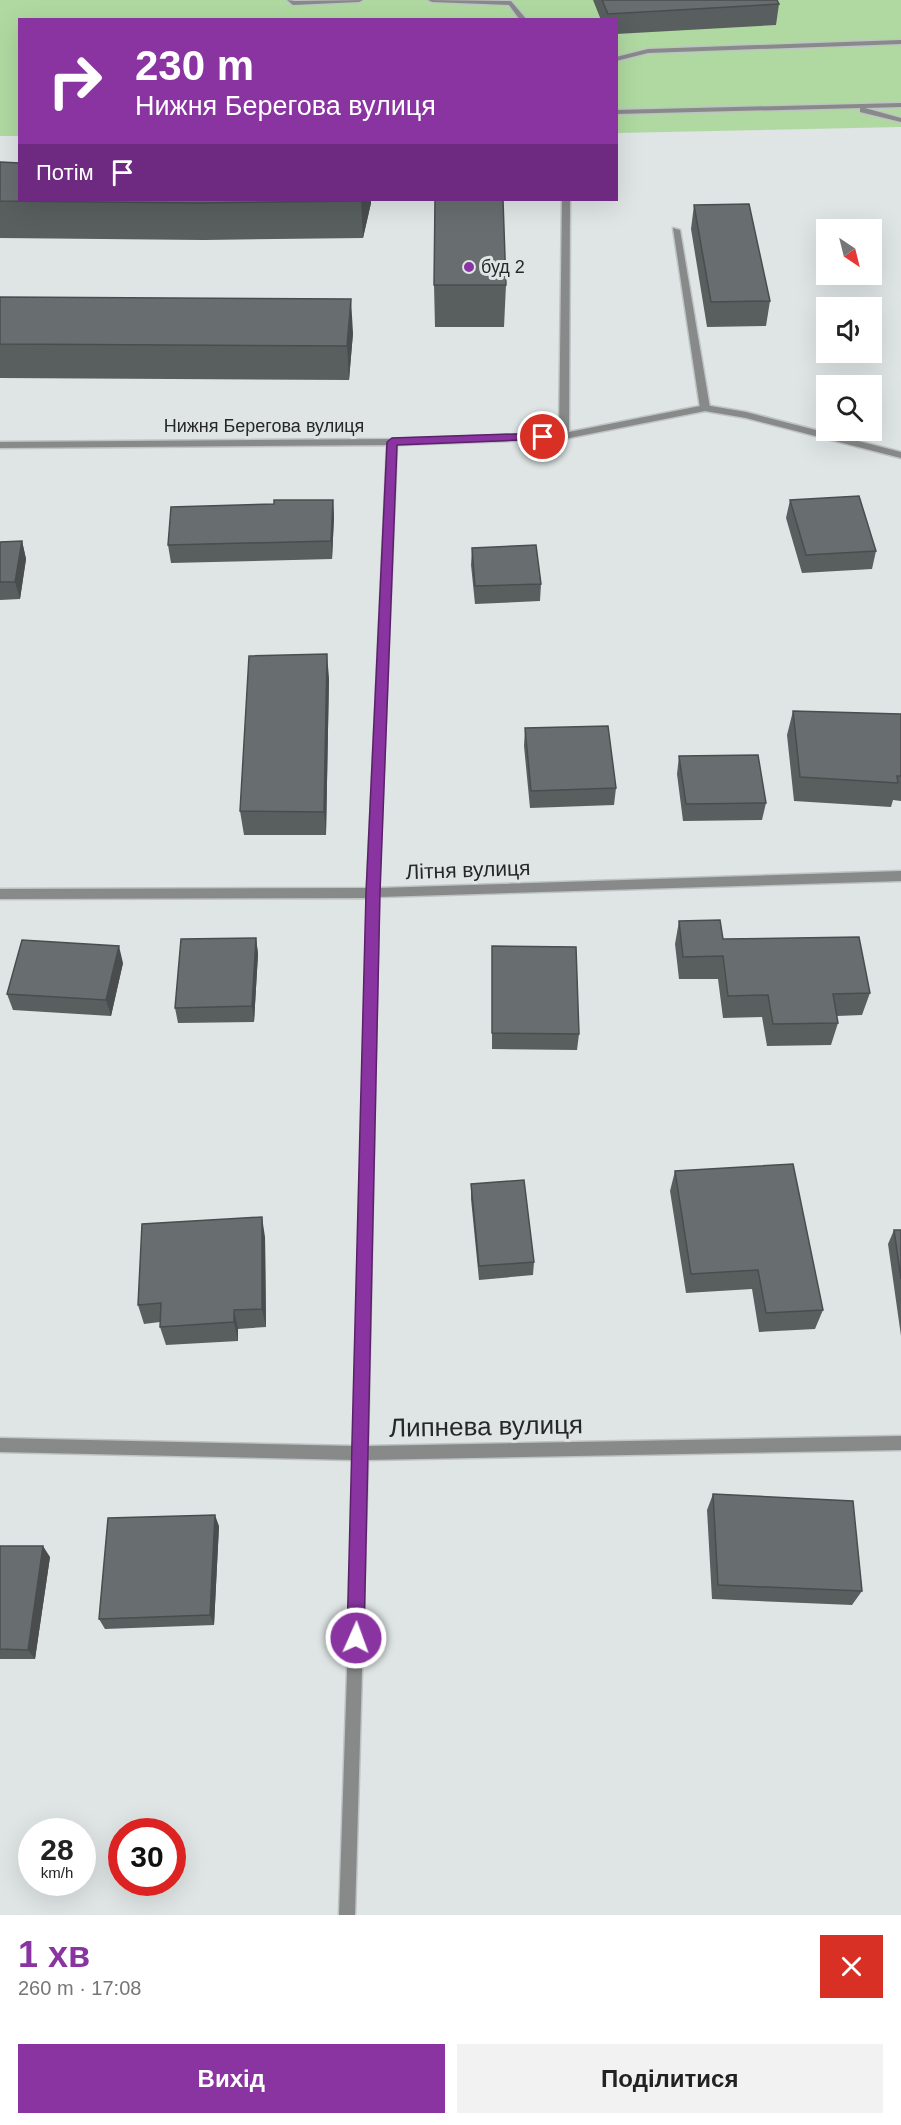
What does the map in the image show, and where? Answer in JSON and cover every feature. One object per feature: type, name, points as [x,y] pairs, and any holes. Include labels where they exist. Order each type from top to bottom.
[{"type":"street","points":[[291,0],[293,3],[359,0]]},
{"type":"street","points":[[432,0],[512,3],[523,18]]},
{"type":"street","points":[[618,58],[648,51],[901,42]]},
{"type":"street","points":[[618,112],[901,105]]},
{"type":"street","points":[[848,106],[901,120]]},
{"type":"street","points":[[564,436],[566,201]]},
{"type":"street","points":[[676,230],[705,408],[746,415],[901,455]]},
{"type":"street","name":"Нижня Берегова вулиця","points":[[0,445],[392,442],[564,436],[705,408]]},
{"type":"street","points":[[347,1915],[361,1453],[373,893],[392,442]]},
{"type":"street","name":"Літня вулиця","points":[[0,894],[373,893],[901,876]]},
{"type":"street","name":"Липнева вулиця","points":[[0,1445],[361,1453],[901,1443]]},
{"type":"green space","points":[[0,0],[901,0],[901,127],[618,133],[618,18],[18,18],[18,136],[0,136]]},
{"type":"building","points":[[602,0],[777,0],[779,4],[608,14]]},
{"type":"building","points":[[0,162],[18,163],[18,201],[361,201],[199,203],[0,201]]},
{"type":"building","name":"буд 2","points":[[435,201],[503,201],[506,285],[434,285]]},
{"type":"building","points":[[749,204],[770,301],[711,302],[694,205]]},
{"type":"building","points":[[0,297],[351,299],[347,346],[0,344]]},
{"type":"building","points":[[859,496],[876,551],[806,555],[790,500]]},
{"type":"building","points":[[274,500],[333,500],[331,541],[168,545],[171,507],[274,504]]},
{"type":"building","points":[[22,541],[15,582],[0,582],[0,542]]},
{"type":"building","points":[[536,545],[541,584],[475,586],[472,548]]},
{"type":"building","points":[[327,654],[324,812],[240,811],[249,656]]},
{"type":"building","points":[[793,711],[901,714],[901,776],[897,776],[898,783],[800,777]]},
{"type":"building","points":[[608,726],[616,788],[531,791],[525,728]]},
{"type":"building","points":[[758,755],[766,803],[686,804],[679,756]]},
{"type":"building","points":[[720,920],[723,939],[859,937],[870,993],[833,994],[838,1023],[773,1024],[768,995],[728,996],[723,956],[683,957],[679,921]]},
{"type":"building","points":[[256,938],[252,1006],[175,1008],[181,939]]},
{"type":"building","points":[[22,940],[119,946],[106,1000],[7,994]]},
{"type":"building","points":[[492,946],[576,947],[579,1034],[492,1033]]},
{"type":"building","points":[[793,1164],[823,1310],[766,1313],[758,1270],[691,1274],[675,1171]]},
{"type":"building","points":[[524,1180],[534,1262],[479,1266],[471,1184]]},
{"type":"building","points":[[262,1217],[262,1309],[234,1310],[234,1322],[160,1327],[161,1303],[138,1305],[142,1224]]},
{"type":"building","points":[[894,1230],[901,1230],[901,1279]]},
{"type":"building","points":[[713,1494],[853,1501],[862,1591],[718,1585]]},
{"type":"building","points":[[215,1515],[210,1615],[99,1619],[108,1518]]},
{"type":"building","points":[[0,1546],[43,1546],[28,1650],[0,1649]]},
{"type":"place","name":"буд 2","points":[[469,267]]},
{"type":"route","points":[[356,1638],[373,893],[392,442],[543,437]]}]
